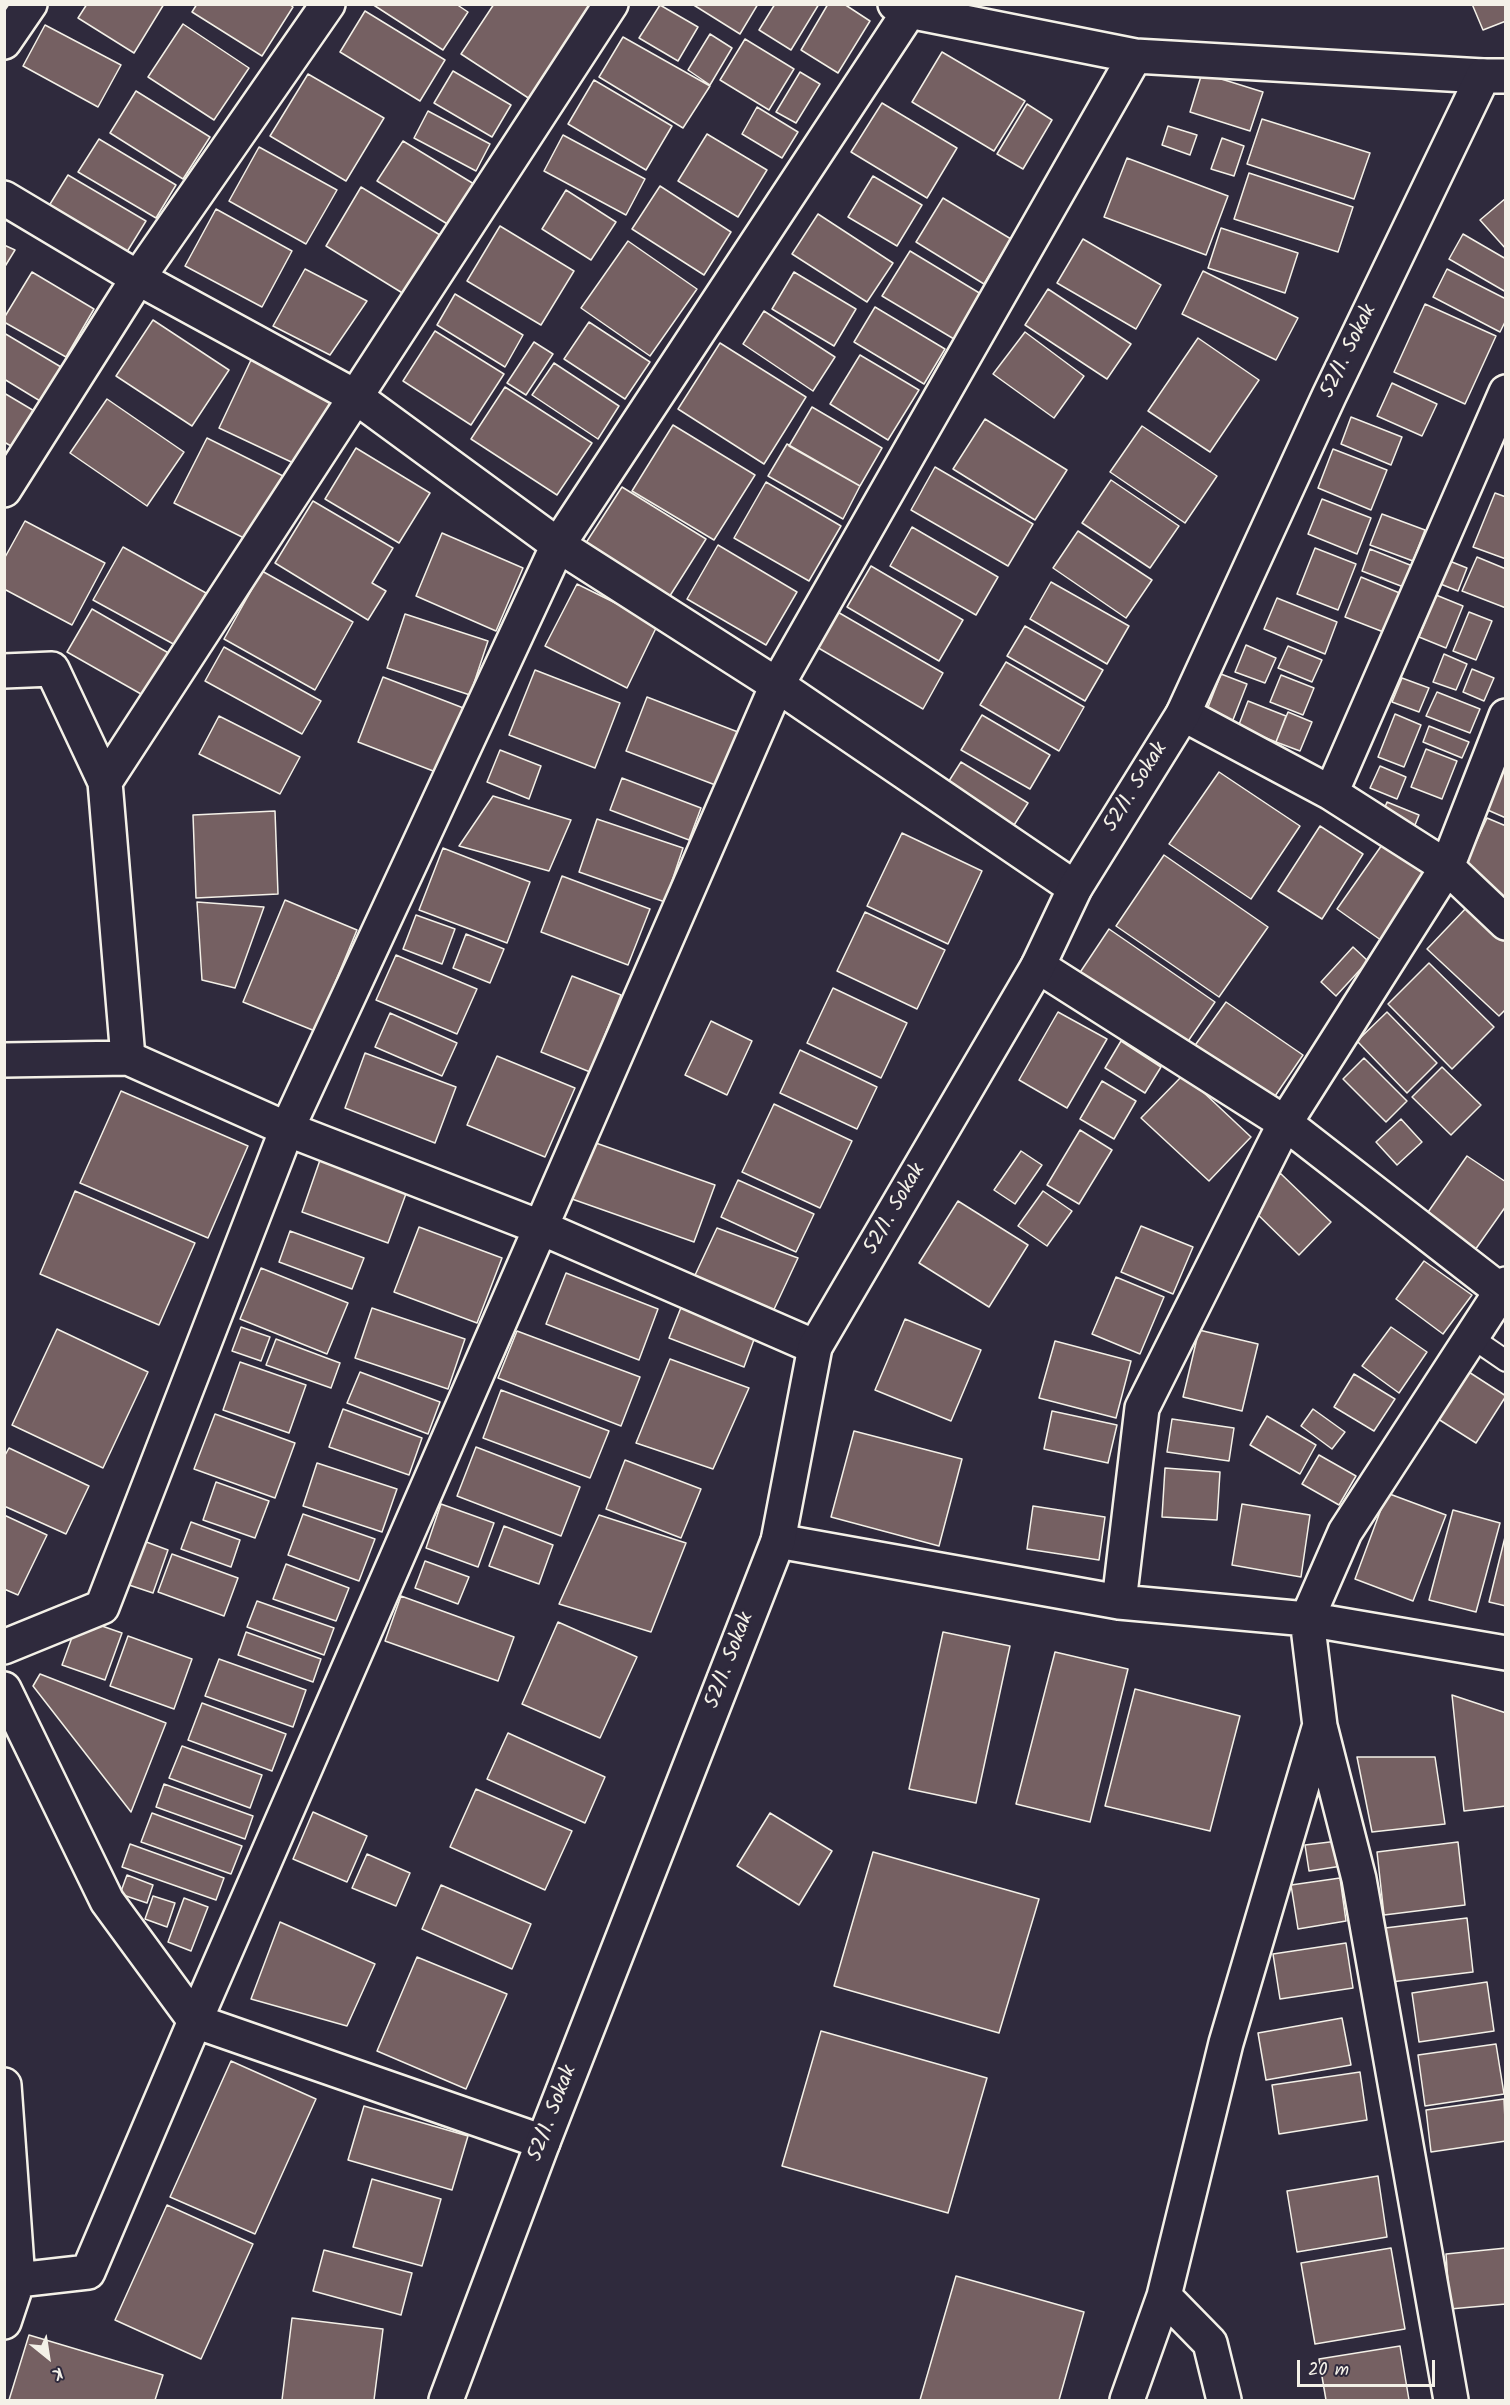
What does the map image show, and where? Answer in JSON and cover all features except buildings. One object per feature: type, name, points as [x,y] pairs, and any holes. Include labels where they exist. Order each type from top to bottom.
[{"type":"street","points":[[4,42],[30,4]]},
{"type":"street","points":[[4,490],[138,278],[328,4]]},
{"type":"street","points":[[105,782],[611,4]]},
{"type":"street","points":[[4,1647],[102,1607],[287,1130],[558,545],[906,7],[1135,56],[1494,76]]},
{"type":"street","points":[[11,2278],[88,2272],[195,2021],[777,685],[1135,56]]},
{"type":"street","name":"52/1. Sokak","points":[[446,2400],[543,2142],[778,1541],[815,1347],[1038,966],[1075,888],[1183,714],[1329,396],[1494,76]]},
{"type":"street","points":[[4,198],[138,278],[356,398],[558,545],[777,685],[1075,888]]},
{"type":"street","points":[[1331,793],[1506,392]]},
{"type":"street","points":[[4,671],[52,669],[105,782],[128,1058]]},
{"type":"street","points":[[1183,714],[1331,793],[1447,867],[1506,923]]},
{"type":"street","points":[[1119,1602],[1142,1408],[1285,1123],[1447,867],[1506,716]]},
{"type":"street","points":[[1038,966],[1285,1123],[1503,1287],[1345,1532],[1307,1619],[1320,1726],[1359,1879],[1451,2400]]},
{"type":"street","points":[[4,1060],[128,1058],[287,1130],[542,1228],[815,1347]]},
{"type":"street","points":[[778,1541],[1119,1602],[1307,1619],[1506,1653]]},
{"type":"street","points":[[4,1689],[107,1901],[195,2021],[543,2142]]},
{"type":"street","points":[[1127,2400],[1164,2296],[1226,2043],[1320,1726]]},
{"type":"street","points":[[4,2085],[11,2278],[4,2322]]},
{"type":"street","points":[[1164,2296],[1210,2343],[1224,2400]]},
{"type":"lane","points":[[1471,1337],[1506,1361]]}]
